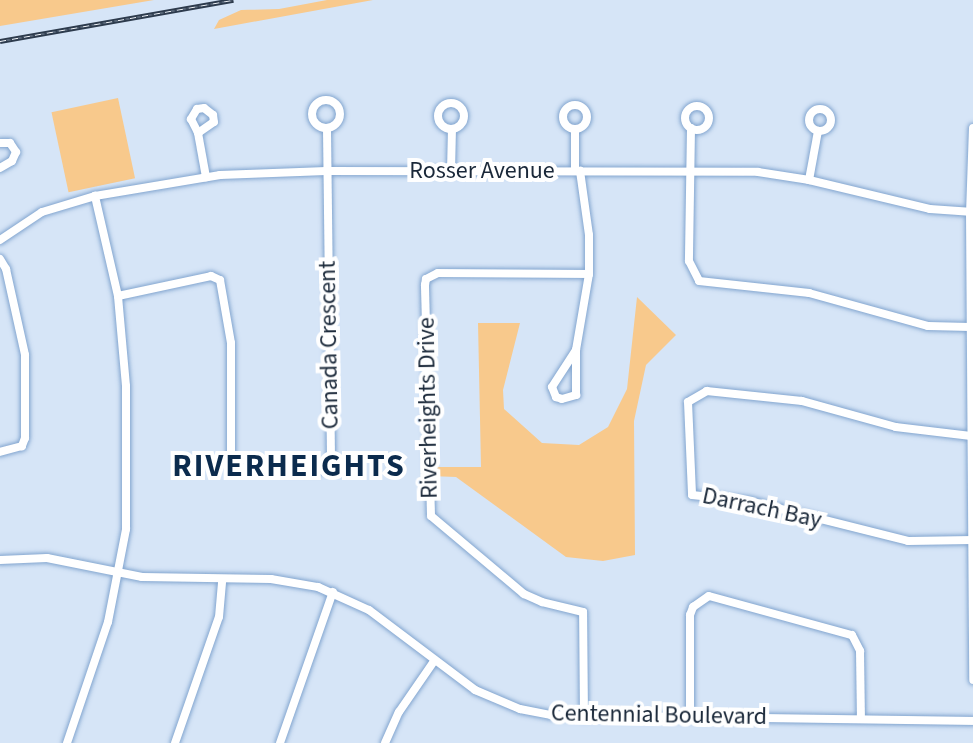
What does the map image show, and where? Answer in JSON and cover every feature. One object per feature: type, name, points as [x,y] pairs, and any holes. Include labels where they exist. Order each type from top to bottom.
[{"type":"street","points":[[326,171],[327,128]]},
{"type":"street","points":[[691,128],[689,261],[699,281],[809,293],[928,326],[970,327]]},
{"type":"street","points":[[973,128],[970,327],[973,680]]},
{"type":"street","points":[[451,172],[452,129]]},
{"type":"street","points":[[575,130],[578,171],[589,235],[589,274],[576,350],[576,395],[562,399],[553,393],[552,387],[576,350]]},
{"type":"street","points":[[809,180],[818,131]]},
{"type":"street","points":[[198,133],[206,177]]},
{"type":"street","points":[[0,143],[10,143],[16,152],[12,161],[0,168]]},
{"type":"street","name":"Rosser Avenue","points":[[0,240],[42,212],[95,196],[206,177],[326,171],[758,172],[809,180],[930,209],[971,212]]},
{"type":"street","name":"Canada Crescent","points":[[118,296],[211,276],[220,280],[231,343],[231,460],[235,468],[320,470],[328,466],[331,457],[326,171]]},
{"type":"street","points":[[67,743],[108,622],[120,574],[126,529],[126,386],[118,296],[95,196]]},
{"type":"street","points":[[0,259],[25,355],[25,438],[22,446],[0,452]]},
{"type":"street","name":"Riverheights Drive","points":[[584,717],[583,612],[524,594],[431,516],[425,285],[426,279],[438,273],[589,274]]},
{"type":"street","name":"Darrach Bay","points":[[971,436],[896,427],[802,401],[707,391],[688,402],[692,495],[749,501],[908,541],[972,540]]},
{"type":"street","name":"Centennial Boulevard","points":[[0,560],[47,558],[120,574],[166,579],[286,581],[333,592],[369,610],[457,679],[495,700],[551,715],[973,721]]},
{"type":"street","points":[[175,743],[219,617],[222,579]]},
{"type":"street","points":[[280,743],[333,592]]},
{"type":"street","points":[[690,717],[690,615],[693,607],[709,596],[852,635],[860,651],[861,719]]},
{"type":"street","points":[[385,743],[399,712],[434,661]]},
{"type":"shaded area","points":[[0,0],[154,0],[0,26]]},
{"type":"shaded area","points":[[327,0],[373,0],[214,29],[219,20],[241,10],[279,9]]},
{"type":"shaded area","points":[[118,98],[135,178],[69,192],[51,112]]},
{"type":"shaded area","points":[[637,297],[676,335],[646,365],[634,421],[635,555],[603,561],[566,557],[456,477],[430,476],[430,467],[481,467],[478,323],[520,323],[503,390],[504,409],[542,443],[579,445],[608,427],[627,389]]},
{"type":"railway","points":[[0,41],[233,0]]},
{"type":"district","name":"RIVERHEIGHTS","points":[[289,466]]}]
